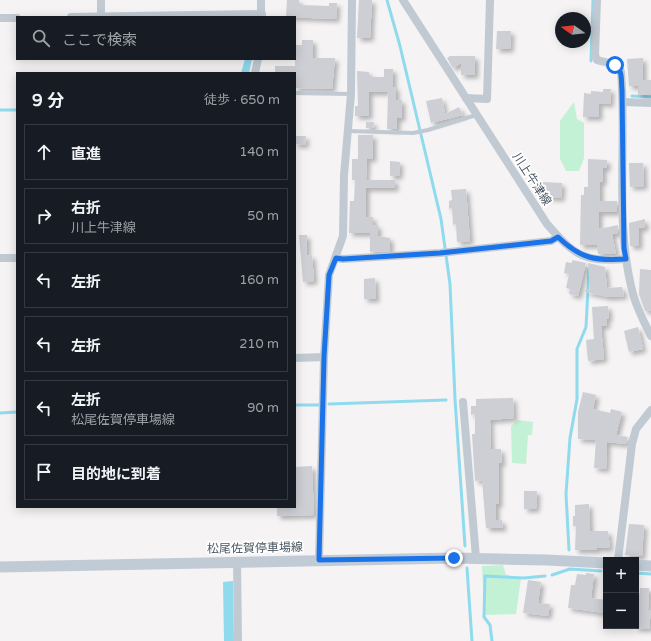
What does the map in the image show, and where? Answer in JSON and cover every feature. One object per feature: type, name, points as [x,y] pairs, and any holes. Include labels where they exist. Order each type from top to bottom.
[{"type":"main road","name":"松尾佐賀停車場線","points":[[0,567],[237,561],[476,558],[603,563]]},
{"type":"main road","points":[[639,565],[651,566]]},
{"type":"street","points":[[101,0],[101,16],[262,15],[261,0]]},
{"type":"street","points":[[319,560],[324,357],[329,275],[343,236],[344,175],[351,94],[352,0]]},
{"type":"street","name":"川上牛津線","points":[[403,0],[547,224],[558,237],[577,253],[591,259],[626,259]]},
{"type":"street","points":[[466,98],[487,98],[490,0]]},
{"type":"street","points":[[597,0],[595,55],[597,60],[619,68],[622,102],[624,248],[633,295],[651,336]]},
{"type":"street","points":[[0,18],[16,18]]},
{"type":"street","points":[[622,102],[651,103]]},
{"type":"street","points":[[336,258],[343,259],[440,253],[551,241],[558,237]]},
{"type":"street","points":[[0,258],[16,258]]},
{"type":"street","points":[[296,358],[324,357]]},
{"type":"street","points":[[463,402],[476,558]]},
{"type":"street","points":[[618,557],[632,444],[636,429],[651,410]]},
{"type":"street","points":[[237,561],[238,641]]},
{"type":"lane","points":[[296,93],[351,94]]},
{"type":"lane","points":[[348,131],[413,133],[477,115]]},
{"type":"green space","points":[[574,102],[577,119],[584,123],[584,158],[579,171],[566,171],[560,159],[560,121]]},
{"type":"green space","points":[[518,420],[533,422],[532,435],[528,435],[526,464],[512,463],[511,426]]},
{"type":"green space","points":[[503,565],[506,575],[521,578],[516,614],[484,615],[482,566]]},
{"type":"water","points":[[245,60],[252,60],[249,72],[241,72]]},
{"type":"water","points":[[233,581],[234,641],[224,641],[223,582]]},
{"type":"building","points":[[287,0],[299,0],[299,5],[329,6],[329,3],[337,3],[336,19],[286,16]]},
{"type":"building","points":[[359,0],[372,0],[370,38],[357,38]]},
{"type":"building","points":[[497,31],[511,31],[510,49],[496,49]]},
{"type":"building","points":[[302,40],[313,40],[313,58],[335,58],[332,89],[296,88],[296,72],[275,72],[275,66],[295,66],[296,45],[302,45]]},
{"type":"building","points":[[450,56],[475,56],[475,75],[461,75],[461,63],[453,68],[447,58]]},
{"type":"building","points":[[643,58],[643,80],[651,80],[651,94],[638,95],[638,86],[629,86],[627,59]]},
{"type":"building","points":[[384,69],[393,69],[393,87],[396,87],[396,100],[402,100],[402,118],[397,118],[397,129],[387,129],[388,92],[369,92],[369,116],[355,116],[355,106],[358,106],[357,71],[369,72],[369,77],[384,77]]},
{"type":"building","points":[[603,89],[611,89],[610,104],[599,103],[599,117],[583,117],[584,93],[591,94],[591,91],[603,92]]},
{"type":"building","points":[[442,98],[445,114],[459,107],[463,115],[431,123],[426,101]]},
{"type":"building","points":[[366,122],[374,122],[373,128],[366,128]]},
{"type":"building","points":[[358,135],[373,135],[373,159],[367,158],[366,180],[395,180],[395,188],[366,188],[366,217],[373,217],[373,225],[378,225],[378,236],[390,238],[390,251],[370,252],[370,233],[349,233],[350,201],[354,201],[355,180],[352,180],[352,159],[358,159]]},
{"type":"building","points":[[296,136],[306,136],[305,145],[296,144]]},
{"type":"building","points":[[588,159],[607,160],[607,168],[603,168],[603,182],[600,182],[600,201],[617,201],[617,212],[599,212],[599,229],[618,225],[618,233],[612,234],[616,254],[598,254],[597,245],[580,245],[581,195],[584,195],[584,187],[588,187]]},
{"type":"building","points":[[390,161],[400,162],[399,176],[390,176]]},
{"type":"building","points":[[629,163],[643,163],[644,186],[630,187]]},
{"type":"building","points":[[541,182],[562,183],[561,198],[541,197]]},
{"type":"building","points":[[466,189],[470,241],[457,242],[456,224],[453,225],[452,208],[449,209],[449,201],[452,200],[451,190]]},
{"type":"building","points":[[645,219],[645,228],[639,228],[639,246],[630,246],[629,223]]},
{"type":"building","points":[[299,235],[307,235],[307,256],[312,255],[314,281],[303,282]]},
{"type":"building","points":[[572,260],[586,263],[578,296],[569,294],[570,289],[566,288],[569,274],[564,273],[566,262],[572,263]]},
{"type":"building","points":[[588,263],[605,267],[607,288],[622,287],[624,296],[608,297],[585,292],[585,290],[590,290]]},
{"type":"building","points":[[640,269],[651,270],[651,311],[645,311],[639,294]]},
{"type":"building","points":[[375,278],[376,299],[364,299],[364,279]]},
{"type":"building","points":[[608,306],[609,318],[606,319],[607,325],[601,326],[604,359],[588,361],[586,340],[594,339],[592,307]]},
{"type":"building","points":[[638,327],[643,349],[629,352],[624,331]]},
{"type":"building","points":[[583,392],[596,395],[593,409],[610,413],[611,409],[622,412],[616,435],[628,437],[626,444],[607,442],[606,469],[594,468],[596,440],[578,439],[578,412]]},
{"type":"building","points":[[513,398],[514,418],[490,420],[491,449],[501,449],[502,463],[499,463],[499,504],[496,504],[496,520],[502,520],[503,528],[486,528],[482,480],[475,481],[472,434],[475,434],[475,414],[471,415],[471,406],[476,406],[476,399]]},
{"type":"building","points":[[312,466],[314,515],[277,516],[277,508],[296,508],[296,467]]},
{"type":"building","points":[[524,491],[537,491],[536,509],[524,509]]},
{"type":"building","points":[[589,504],[590,531],[608,531],[610,548],[597,548],[597,550],[575,550],[576,526],[573,526],[573,516],[575,516],[575,505]]},
{"type":"building","points":[[629,524],[644,525],[642,556],[625,555]]},
{"type":"building","points":[[586,573],[594,574],[591,598],[603,600],[603,613],[568,608],[571,585],[575,585],[577,574],[586,575]]},
{"type":"building","points":[[528,580],[541,582],[538,603],[550,604],[548,616],[523,613]]},
{"type":"building","points":[[640,588],[649,588],[648,610],[651,610],[649,629],[639,628]]},
{"type":"waterway","points":[[387,0],[400,46],[441,219],[450,284],[455,399],[465,546]]},
{"type":"waterway","points":[[591,61],[593,0]]},
{"type":"waterway","points":[[632,96],[651,97]]},
{"type":"waterway","points":[[0,110],[16,110]]},
{"type":"waterway","points":[[569,550],[566,494],[570,438],[577,399],[577,349],[586,327],[589,269]]},
{"type":"waterway","points":[[329,404],[446,400]]},
{"type":"waterway","points":[[296,405],[319,405]]},
{"type":"waterway","points":[[0,413],[16,412]]},
{"type":"waterway","points":[[467,568],[472,641]]},
{"type":"waterway","points":[[552,575],[570,569],[601,571]]},
{"type":"waterway","points":[[639,573],[651,574]]},
{"type":"waterway","points":[[492,641],[490,625],[484,617],[485,576],[524,578],[545,576]]},
{"type":"route","points":[[454,558],[319,560],[324,357],[329,275],[336,258],[343,259],[440,253],[551,241],[558,237],[577,253],[591,259],[626,259],[624,248],[623,113],[621,72],[615,65]]}]
